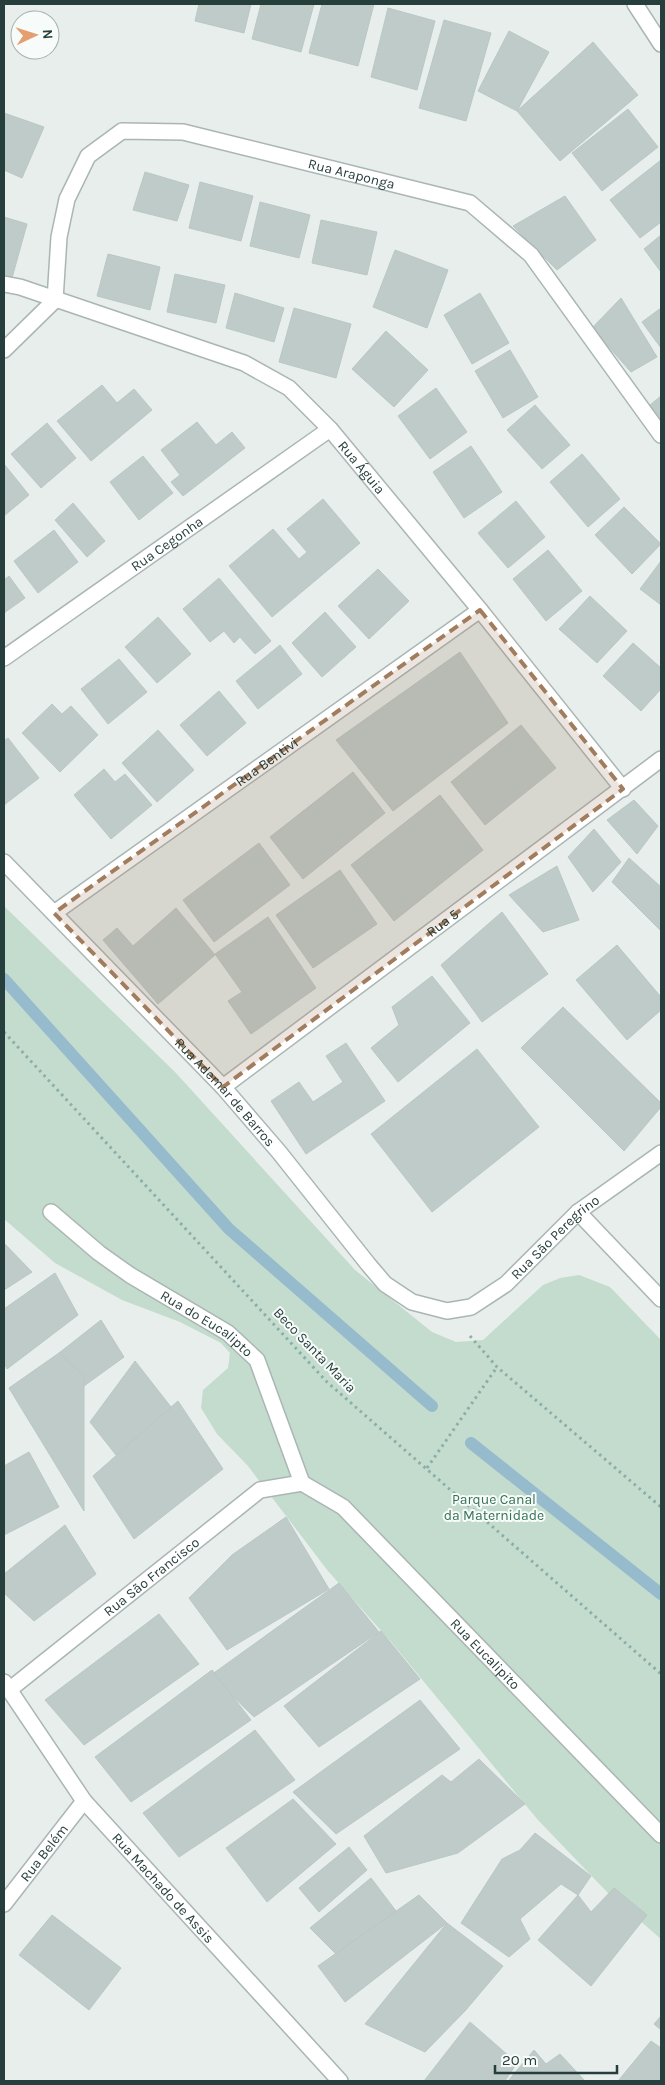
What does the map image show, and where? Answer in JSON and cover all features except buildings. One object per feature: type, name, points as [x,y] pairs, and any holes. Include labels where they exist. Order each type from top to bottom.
[{"type":"street","points":[[635,4],[661,44]]},
{"type":"street","name":"Rua Araponga","points":[[55,300],[60,237],[67,199],[88,156],[122,131],[184,132],[470,203],[530,256],[661,435]]},
{"type":"street","name":"Rua Águia","points":[[4,284],[20,287],[244,363],[289,388],[330,428],[480,610],[623,789]]},
{"type":"street","points":[[4,350],[55,300]]},
{"type":"street","name":"Rua Cegonha","points":[[4,658],[330,428]]},
{"type":"street","name":"Rua Bentivi","points":[[54,914],[480,610]]},
{"type":"street","name":"Rua 5","points":[[223,1088],[661,759]]},
{"type":"street","name":"Rua Ademar de Barros","points":[[4,862],[223,1088],[279,1152],[385,1284],[412,1302],[447,1311]]},
{"type":"street","name":"Rua São Peregrino","points":[[447,1311],[471,1307],[506,1284],[578,1212],[661,1152]]},
{"type":"street","name":"Rua do Eucalipto","points":[[51,1212],[99,1253],[130,1274],[228,1333],[257,1360],[302,1483]]},
{"type":"street","points":[[578,1212],[661,1300]]},
{"type":"street","name":"Rua São Francisco","points":[[7,1686],[260,1490],[302,1483]]},
{"type":"street","name":"Rua Eucalipito","points":[[302,1483],[343,1506],[661,1835]]},
{"type":"street","name":"Rua Machado de Assis","points":[[7,1686],[84,1801],[340,2081]]},
{"type":"street","name":"Rua Belém","points":[[4,1904],[84,1801]]},
{"type":"path","name":"Beco Santa Maria","points":[[4,1032],[327,1382],[661,1674]]},
{"type":"path","points":[[447,1311],[497,1367],[661,1507]]},
{"type":"path","points":[[426,1468],[497,1367]]},
{"type":"highlighted area","points":[[480,610],[623,789],[223,1087],[54,913]]},
{"type":"green space","name":"Parque Canal da Maternidade","points":[[4,906],[175,1072],[355,1270],[432,1332],[456,1342],[483,1340],[543,1285],[560,1278],[579,1275],[610,1287],[661,1340],[661,1939],[608,1893],[538,1820],[392,1643],[328,1571],[248,1466],[217,1434],[201,1408],[203,1390],[228,1368],[230,1353],[221,1343],[180,1322],[122,1300],[55,1263],[4,1219]]},
{"type":"waterway","points":[[4,979],[229,1229],[432,1406]]},
{"type":"waterway","points":[[471,1443],[661,1594]]}]
